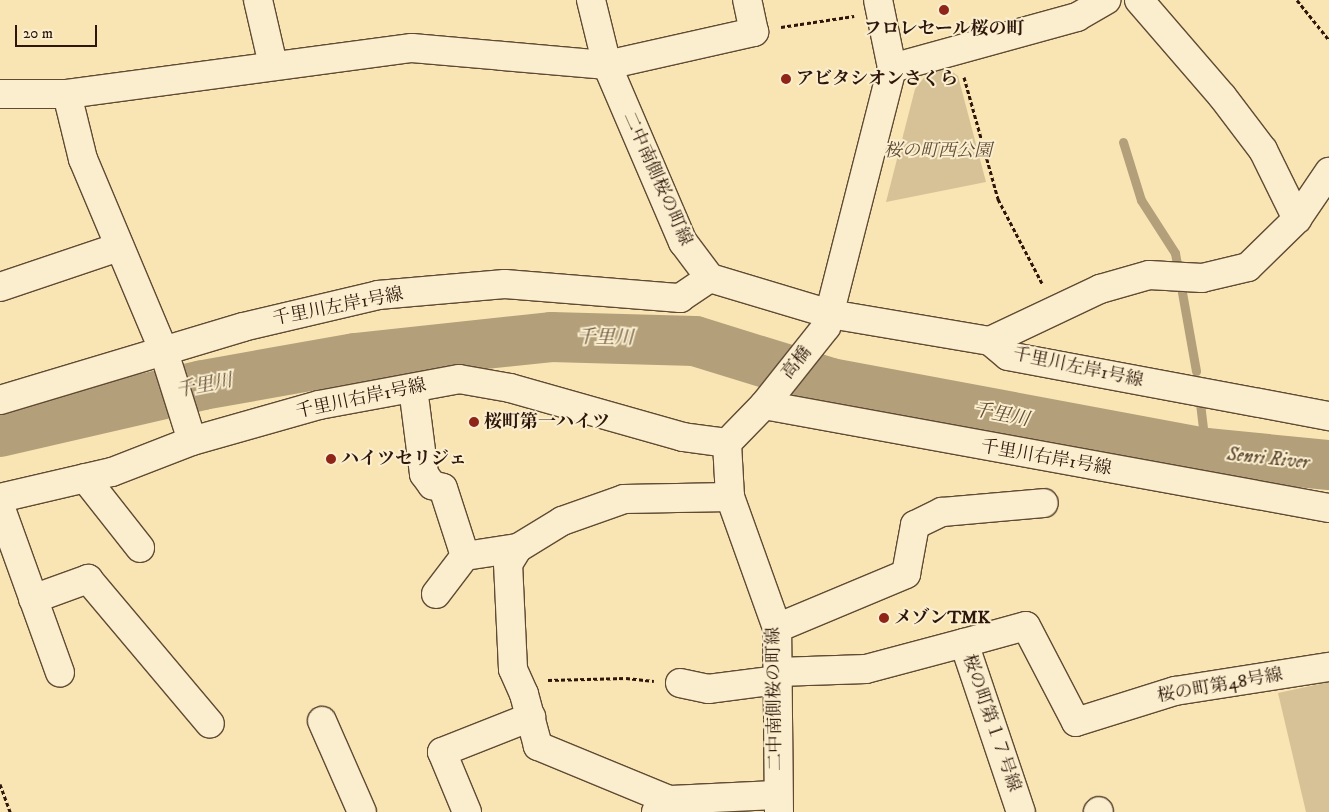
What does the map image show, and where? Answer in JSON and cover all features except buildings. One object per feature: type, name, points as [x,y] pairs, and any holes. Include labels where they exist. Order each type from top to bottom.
[{"type":"street","points":[[258,0],[273,64]]},
{"type":"street","name":"二中南側桜の町線","points":[[591,0],[607,64],[682,242],[710,278]]},
{"type":"street","points":[[0,94],[67,94],[273,64],[412,48],[607,64],[754,32],[747,0]]},
{"type":"street","points":[[710,278],[828,321],[892,68],[878,0]]},
{"type":"street","points":[[892,68],[957,50],[1075,8],[1106,0]]},
{"type":"street","points":[[1139,0],[1222,96],[1262,150],[1297,219]]},
{"type":"street","points":[[67,94],[83,159],[164,352],[192,441]]},
{"type":"street","points":[[990,341],[1100,289],[1149,275],[1202,278],[1248,266],[1297,219],[1329,172]]},
{"type":"street","points":[[0,286],[119,247]]},
{"type":"street","name":"千里川左岸1号線","points":[[0,400],[243,327],[378,295],[505,284],[680,298],[710,278]]},
{"type":"street","name":"千里川左岸1号線","points":[[828,321],[990,341],[1008,356],[1329,416]]},
{"type":"street","name":"高橋","points":[[766,402],[828,321]]},
{"type":"street","name":"千里川右岸1号線","points":[[0,498],[112,472],[192,441],[319,405],[458,379],[510,388],[683,437],[727,443]]},
{"type":"street","points":[[413,388],[424,474],[432,485],[443,488],[465,556]]},
{"type":"street","points":[[727,443],[766,402]]},
{"type":"street","name":"千里川右岸1号線","points":[[766,402],[1329,508]]},
{"type":"street","name":"二中南側桜の町線","points":[[727,443],[730,497],[777,628],[778,804]]},
{"type":"street","points":[[85,478],[140,548]]},
{"type":"street","points":[[436,594],[465,556],[518,548],[562,521],[624,498],[730,497]]},
{"type":"street","points":[[777,628],[906,574],[914,525],[942,512],[1044,503]]},
{"type":"street","points":[[0,506],[60,673]]},
{"type":"street","points":[[518,548],[508,564],[513,670],[531,717],[538,746],[663,806],[778,804]]},
{"type":"street","points":[[33,599],[88,579],[210,724]]},
{"type":"street","name":"桜の町第48号線","points":[[964,643],[1026,626],[1076,722],[1175,691],[1329,667]]},
{"type":"street","name":"桜の町第１７号線","points":[[680,683],[708,689],[778,676],[866,669],[964,643],[1022,812]]},
{"type":"street","points":[[466,812],[442,752],[531,717]]},
{"type":"street","points":[[322,721],[362,812]]},
{"type":"path","points":[[1297,0],[1329,40]]},
{"type":"path","points":[[754,32],[856,16]]},
{"type":"path","points":[[957,50],[998,199],[1056,310]]},
{"type":"path","points":[[518,683],[626,678],[680,683]]},
{"type":"path","points":[[0,784],[10,812]]},
{"type":"green space","name":"桜の町西公園","points":[[944,66],[958,76],[986,182],[886,202],[915,89],[930,70]]},
{"type":"green space","points":[[1329,682],[1329,812],[1306,812],[1278,693]]},
{"type":"waterway","points":[[1123,142],[1141,200],[1175,253],[1196,371]]},
{"type":"waterway","name":"千里川","points":[[0,432],[203,385],[355,358],[551,337],[695,341],[831,383],[1206,453],[1329,465]]},
{"type":"waterway","points":[[1200,403],[1206,453]]},
{"type":"place","name":"フロレセール桜の町","points":[[944,10]]},
{"type":"place","name":"アビタシオンさくら","points":[[786,79]]},
{"type":"place","name":"桜町第一ハイツ","points":[[474,422]]},
{"type":"place","name":"ハイツセリジェ","points":[[331,459]]},
{"type":"place","name":"メゾンTMK","points":[[884,618]]},
{"type":"water label","name":"Senri River","points":[[1268,459]]}]
